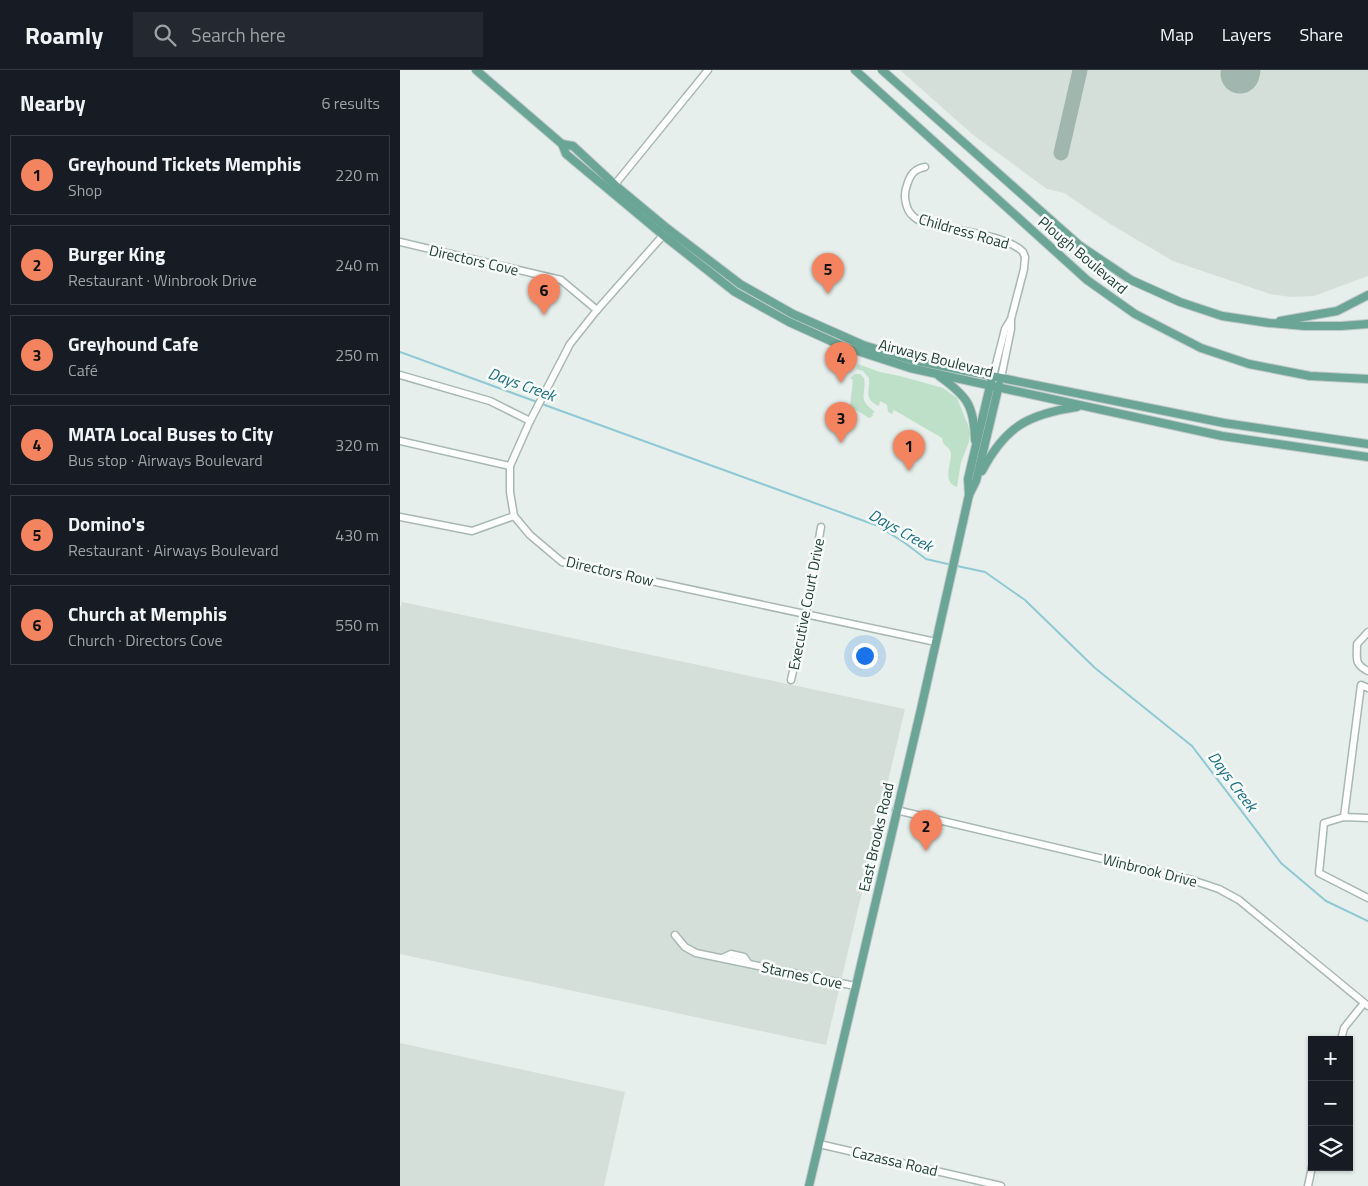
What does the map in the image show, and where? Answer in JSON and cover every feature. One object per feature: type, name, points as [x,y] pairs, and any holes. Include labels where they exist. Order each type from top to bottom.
[{"type":"main road","name":"Airways Boulevard","points":[[476,70],[562,144],[573,146],[612,188],[662,236],[735,292],[789,322],[842,346],[901,366],[1222,436],[1368,457]]},
{"type":"main road","name":"Plough Boulevard","points":[[855,70],[1087,280],[1135,314],[1201,348],[1249,364],[1310,376],[1368,379]]},
{"type":"main road","name":"Plough Boulevard","points":[[882,70],[1079,245],[1131,280],[1180,302],[1222,316],[1269,324],[1340,326],[1368,324]]},
{"type":"main road","name":"Airways Boulevard","points":[[612,188],[740,284],[793,314],[845,338],[903,358],[1224,423],[1368,444]]},
{"type":"main road","points":[[1269,324],[1337,311],[1368,294]]},
{"type":"main road","points":[[901,366],[903,358]]},
{"type":"main road","points":[[935,374],[958,391],[968,404],[974,422],[975,446]]},
{"type":"main road","name":"East Brooks Road","points":[[969,495],[968,479],[975,446],[980,433],[990,385],[997,377]]},
{"type":"main road","name":"East Brooks Road","points":[[809,1186],[919,718],[969,495],[976,482],[999,388],[997,377]]},
{"type":"main road","points":[[976,482],[992,452],[1007,434],[1015,428],[1039,415],[1082,406]]},
{"type":"street","points":[[612,188],[708,70]]},
{"type":"street","name":"Childress Road","points":[[924,167],[915,170],[907,183],[905,192],[907,208],[914,218],[923,222],[1014,244],[1024,252]]},
{"type":"street","points":[[400,517],[472,531],[514,516],[510,492],[510,466],[530,421],[570,344],[597,310],[668,229]]},
{"type":"street","name":"Directors Cove","points":[[400,242],[561,280],[597,310]]},
{"type":"street","name":"East Brooks Road","points":[[997,377],[1005,328],[1011,319],[1025,263],[1024,252]]},
{"type":"street","points":[[400,375],[490,400],[530,421]]},
{"type":"street","points":[[400,442],[510,466]]},
{"type":"street","name":"Directors Row","points":[[514,516],[530,535],[562,562],[936,642]]},
{"type":"street","name":"Executive Court Drive","points":[[791,680],[806,613],[821,527]]},
{"type":"street","points":[[1368,632],[1357,644],[1357,661],[1360,667],[1368,671]]},
{"type":"street","points":[[1344,818],[1361,685],[1368,688]]},
{"type":"street","name":"Winbrook Drive","points":[[896,810],[1192,880],[1219,889],[1241,902],[1366,1004]]},
{"type":"street","points":[[1368,818],[1344,818],[1324,823],[1320,873],[1368,898]]},
{"type":"street","name":"Starnes Cove","points":[[675,934],[680,942],[690,951],[721,958],[728,964],[742,966],[749,964],[855,986]]},
{"type":"street","points":[[1342,1036],[1344,1028],[1366,1004]]},
{"type":"street","name":"Cazassa Road","points":[[819,1144],[1001,1186]]},
{"type":"street","points":[[1308,1186],[1311,1171]]},
{"type":"shaded area","points":[[900,70],[1368,70],[1368,276],[1314,296],[1291,297],[1270,294],[1173,261],[1110,224],[1064,193],[1047,189],[972,134]]},
{"type":"shaded area","points":[[402,602],[905,709],[826,1045],[400,954],[400,609]]},
{"type":"shaded area","points":[[400,1043],[625,1092],[604,1186],[400,1186]]},
{"type":"green space","points":[[858,364],[880,372],[943,388],[957,398],[970,433],[969,442],[961,462],[957,487],[952,485],[950,481],[948,473],[951,453],[943,443],[942,438],[894,410],[892,414],[888,412],[887,405],[880,401],[879,406],[871,401],[868,394],[869,378],[863,371],[856,369]]},
{"type":"green space","points":[[855,374],[860,374],[864,378],[864,400],[875,412],[869,418],[850,406],[853,380],[850,378]]},
{"type":"waterway","name":"Days Creek","points":[[400,352],[537,402]]},
{"type":"waterway","name":"Days Creek","points":[[542,404],[878,526],[926,559],[952,565]]},
{"type":"waterway","name":"Days Creek","points":[[957,566],[985,572],[1025,600],[1095,668],[1192,746],[1281,863],[1326,901],[1368,921]]},
{"type":"taxiway","points":[[1061,153],[1080,70]]},
{"type":"runway","points":[[1240,74],[1241,70]]},
{"type":"place","name":"Domino's","points":[[828,294]]},
{"type":"place","name":"Church at Memphis","points":[[544,315]]},
{"type":"place","name":"MATA Local Buses to City","points":[[841,383]]},
{"type":"place","name":"Greyhound Cafe","points":[[841,443]]},
{"type":"place","name":"Greyhound Tickets Memphis","points":[[909,471]]},
{"type":"place","name":"Burger King","points":[[926,851]]}]
